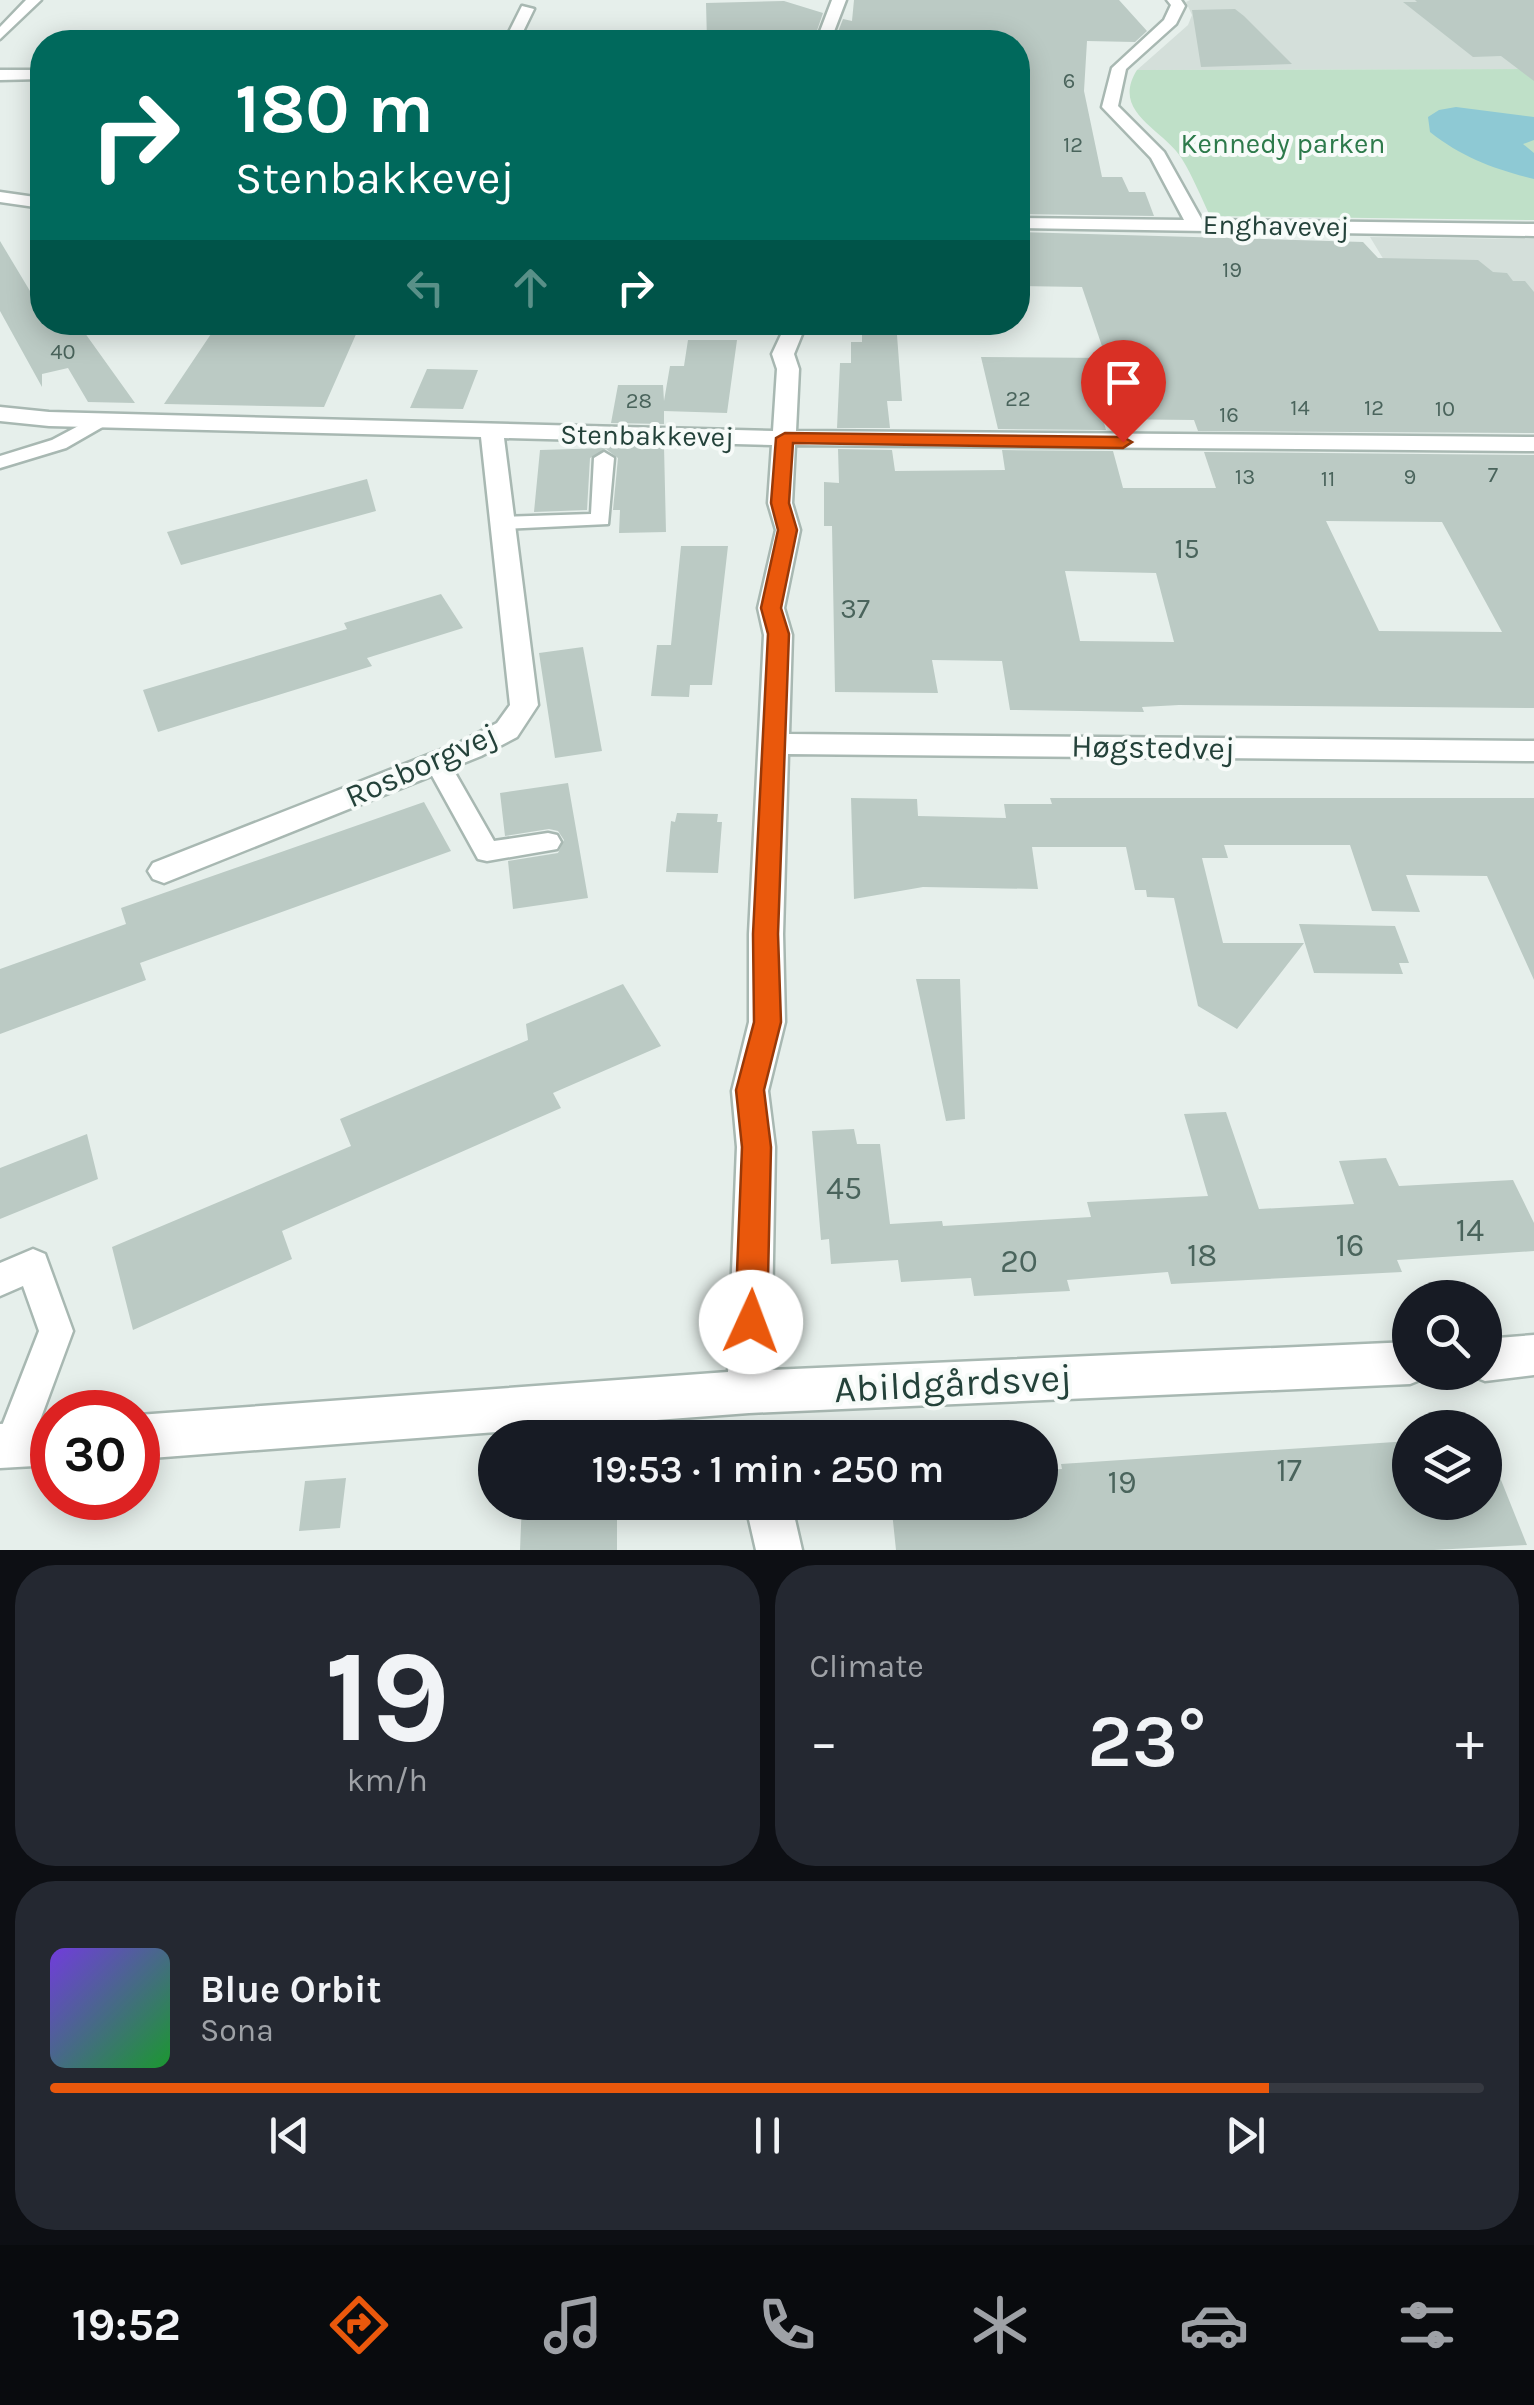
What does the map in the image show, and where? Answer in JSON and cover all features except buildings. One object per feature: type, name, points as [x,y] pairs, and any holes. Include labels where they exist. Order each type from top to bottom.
[{"type":"street","points":[[0,34],[34,0]]},
{"type":"street","points":[[827,30],[839,0]]},
{"type":"street","points":[[1174,0],[1178,6],[1171,21],[1119,68],[1110,106],[1158,156],[1195,224]]},
{"type":"street","points":[[516,30],[527,9]]},
{"type":"street","points":[[0,75],[30,75]]},
{"type":"street","points":[[0,197],[30,201]]},
{"type":"street","name":"Enghavevej","points":[[1030,223],[1534,230]]},
{"type":"street","points":[[749,1392],[756,1147],[750,1090],[767,1022],[778,634],[771,608],[788,530],[780,503],[788,370],[783,354],[791,335]]},
{"type":"street","name":"Stenbakkevej","points":[[0,414],[785,438],[1534,444]]},
{"type":"street","name":"Rosborgvej","points":[[164,871],[507,730],[524,705],[492,432]]},
{"type":"street","name":"Høgstedvej","points":[[772,744],[1534,751]]},
{"type":"street","points":[[1502,1358],[1534,1355]]},
{"type":"street","name":"Abildgårdsvej","points":[[160,1435],[749,1392],[1392,1364]]},
{"type":"street","points":[[772,1520],[778,1550]]},
{"type":"lane","points":[[0,462],[59,444],[99,420]]},
{"type":"lane","points":[[503,523],[601,520],[604,458]]},
{"type":"lane","points":[[437,762],[487,852],[548,842]]},
{"type":"lane","points":[[0,1280],[33,1265],[56,1331],[22,1445]]},
{"type":"shaded area","points":[[1534,0],[1534,69],[1137,70],[1188,25],[1192,15],[1186,2]]},
{"type":"shaded area","points":[[1370,237],[1534,239],[1534,337],[1430,336]]},
{"type":"green space","name":"Kennedy parken","points":[[1534,69],[1534,220],[1210,216],[1182,159],[1143,119],[1130,98],[1130,85],[1137,70]]},
{"type":"water","points":[[1456,107],[1534,117],[1534,140],[1523,144],[1534,153],[1534,179],[1479,162],[1430,132],[1428,117]]},
{"type":"route","points":[[751,1322],[756,1147],[750,1090],[767,1022],[766,934],[778,634],[771,608],[788,530],[780,503],[785,438],[1123,442]]}]
